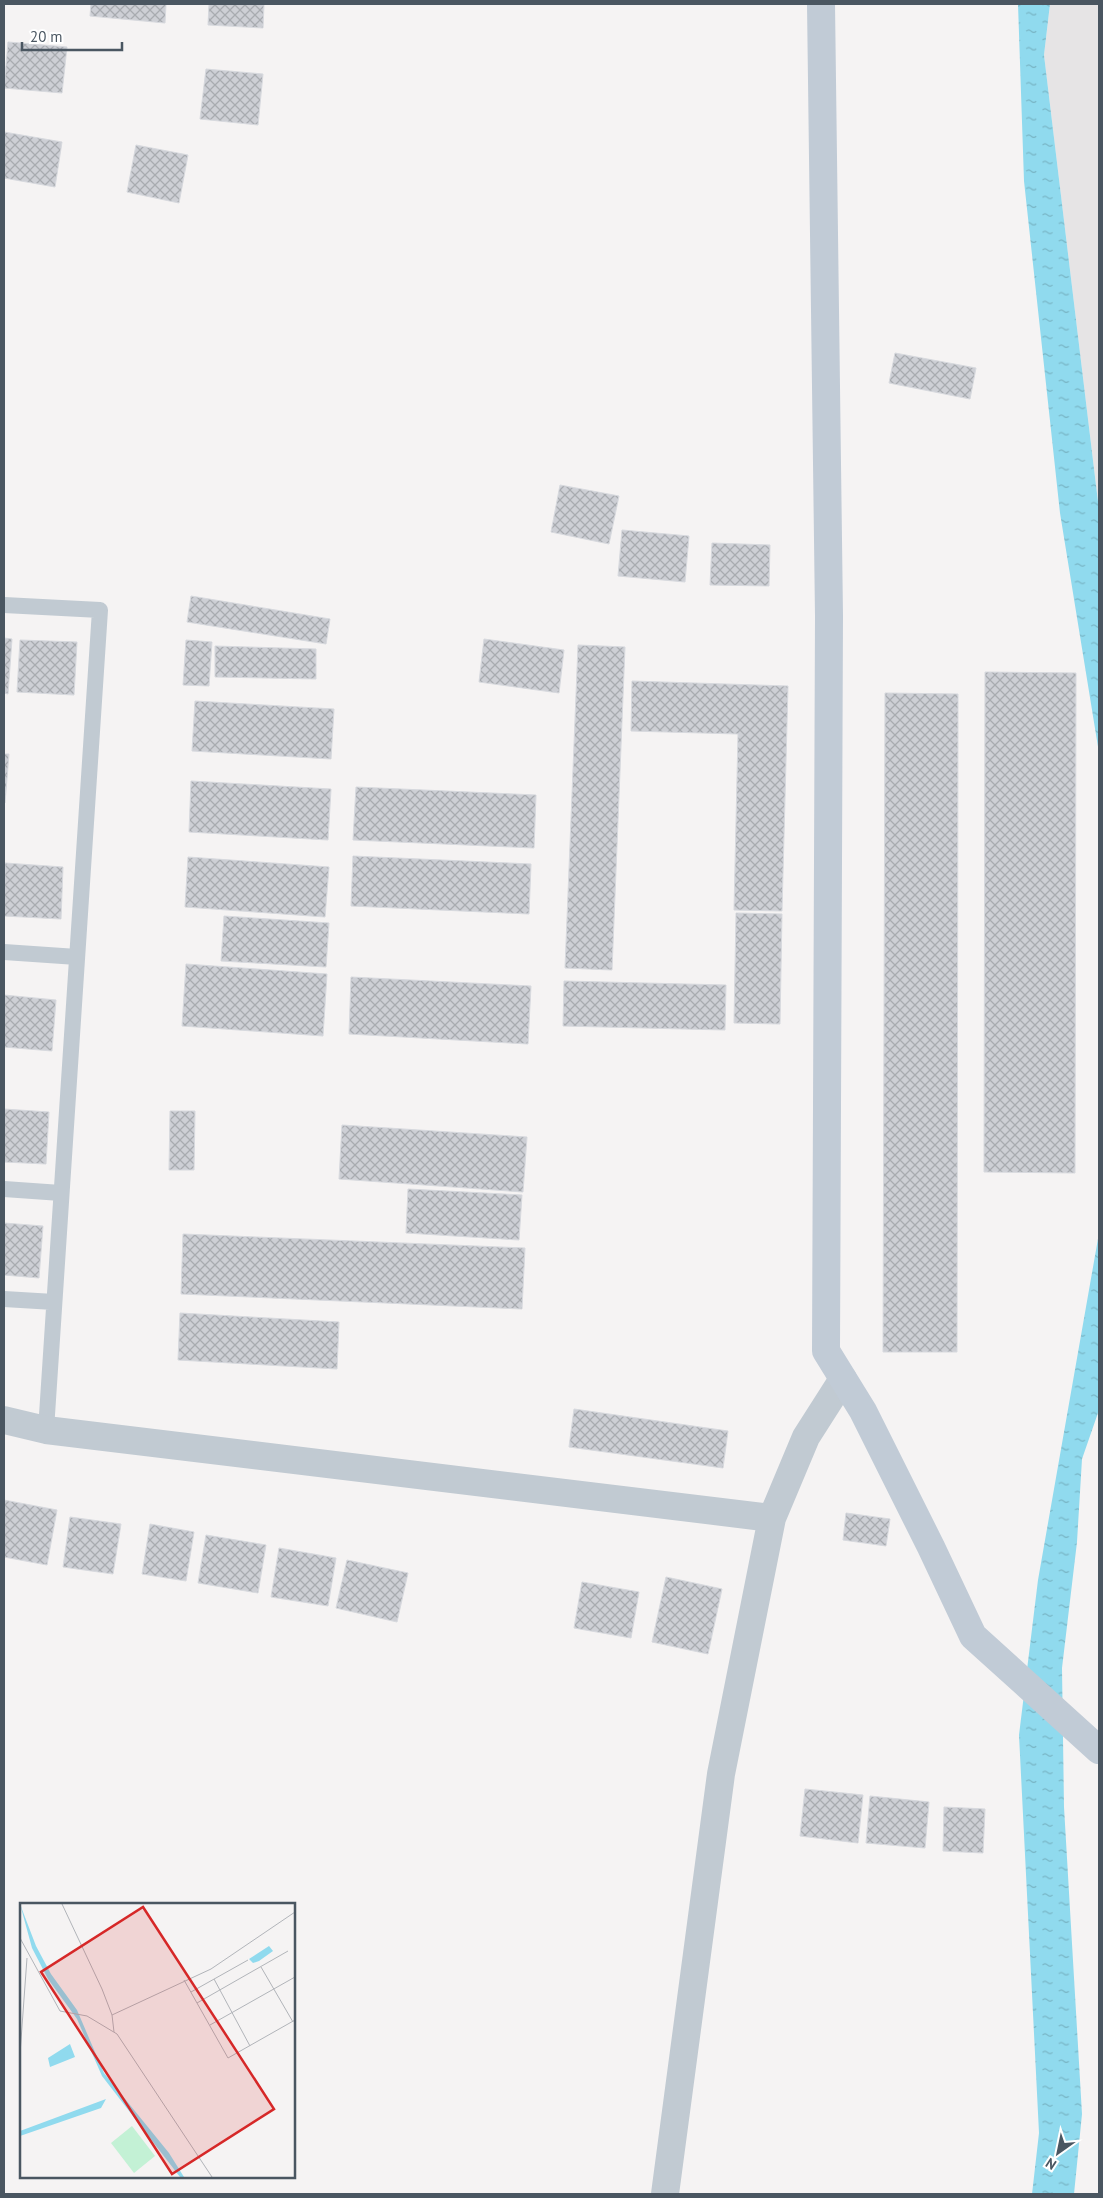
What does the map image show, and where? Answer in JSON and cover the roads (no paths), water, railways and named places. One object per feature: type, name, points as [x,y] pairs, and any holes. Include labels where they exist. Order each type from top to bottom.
[{"type":"street","points":[[821,4],[829,616],[826,1351],[876,1437],[972,1636],[1099,1750]]},
{"type":"street","points":[[664,2194],[721,1774],[772,1518],[806,1437],[843,1378]]},
{"type":"street","points":[[4,1420],[46,1430],[772,1518]]},
{"type":"lane","points":[[4,605],[100,610],[46,1430]]},
{"type":"lane","points":[[4,952],[77,957]]},
{"type":"lane","points":[[4,1189],[61,1193]]},
{"type":"lane","points":[[4,1300],[54,1302]]},
{"type":"water","points":[[1018,4],[1050,4],[1044,55],[1099,510],[1099,753],[1060,513],[1024,181]]},
{"type":"water","points":[[1099,1233],[1099,1410],[1082,1459],[1077,1542],[1062,1668],[1064,1807],[1082,2114],[1074,2194],[1032,2194],[1039,2133],[1019,1735],[1038,1580]]}]
